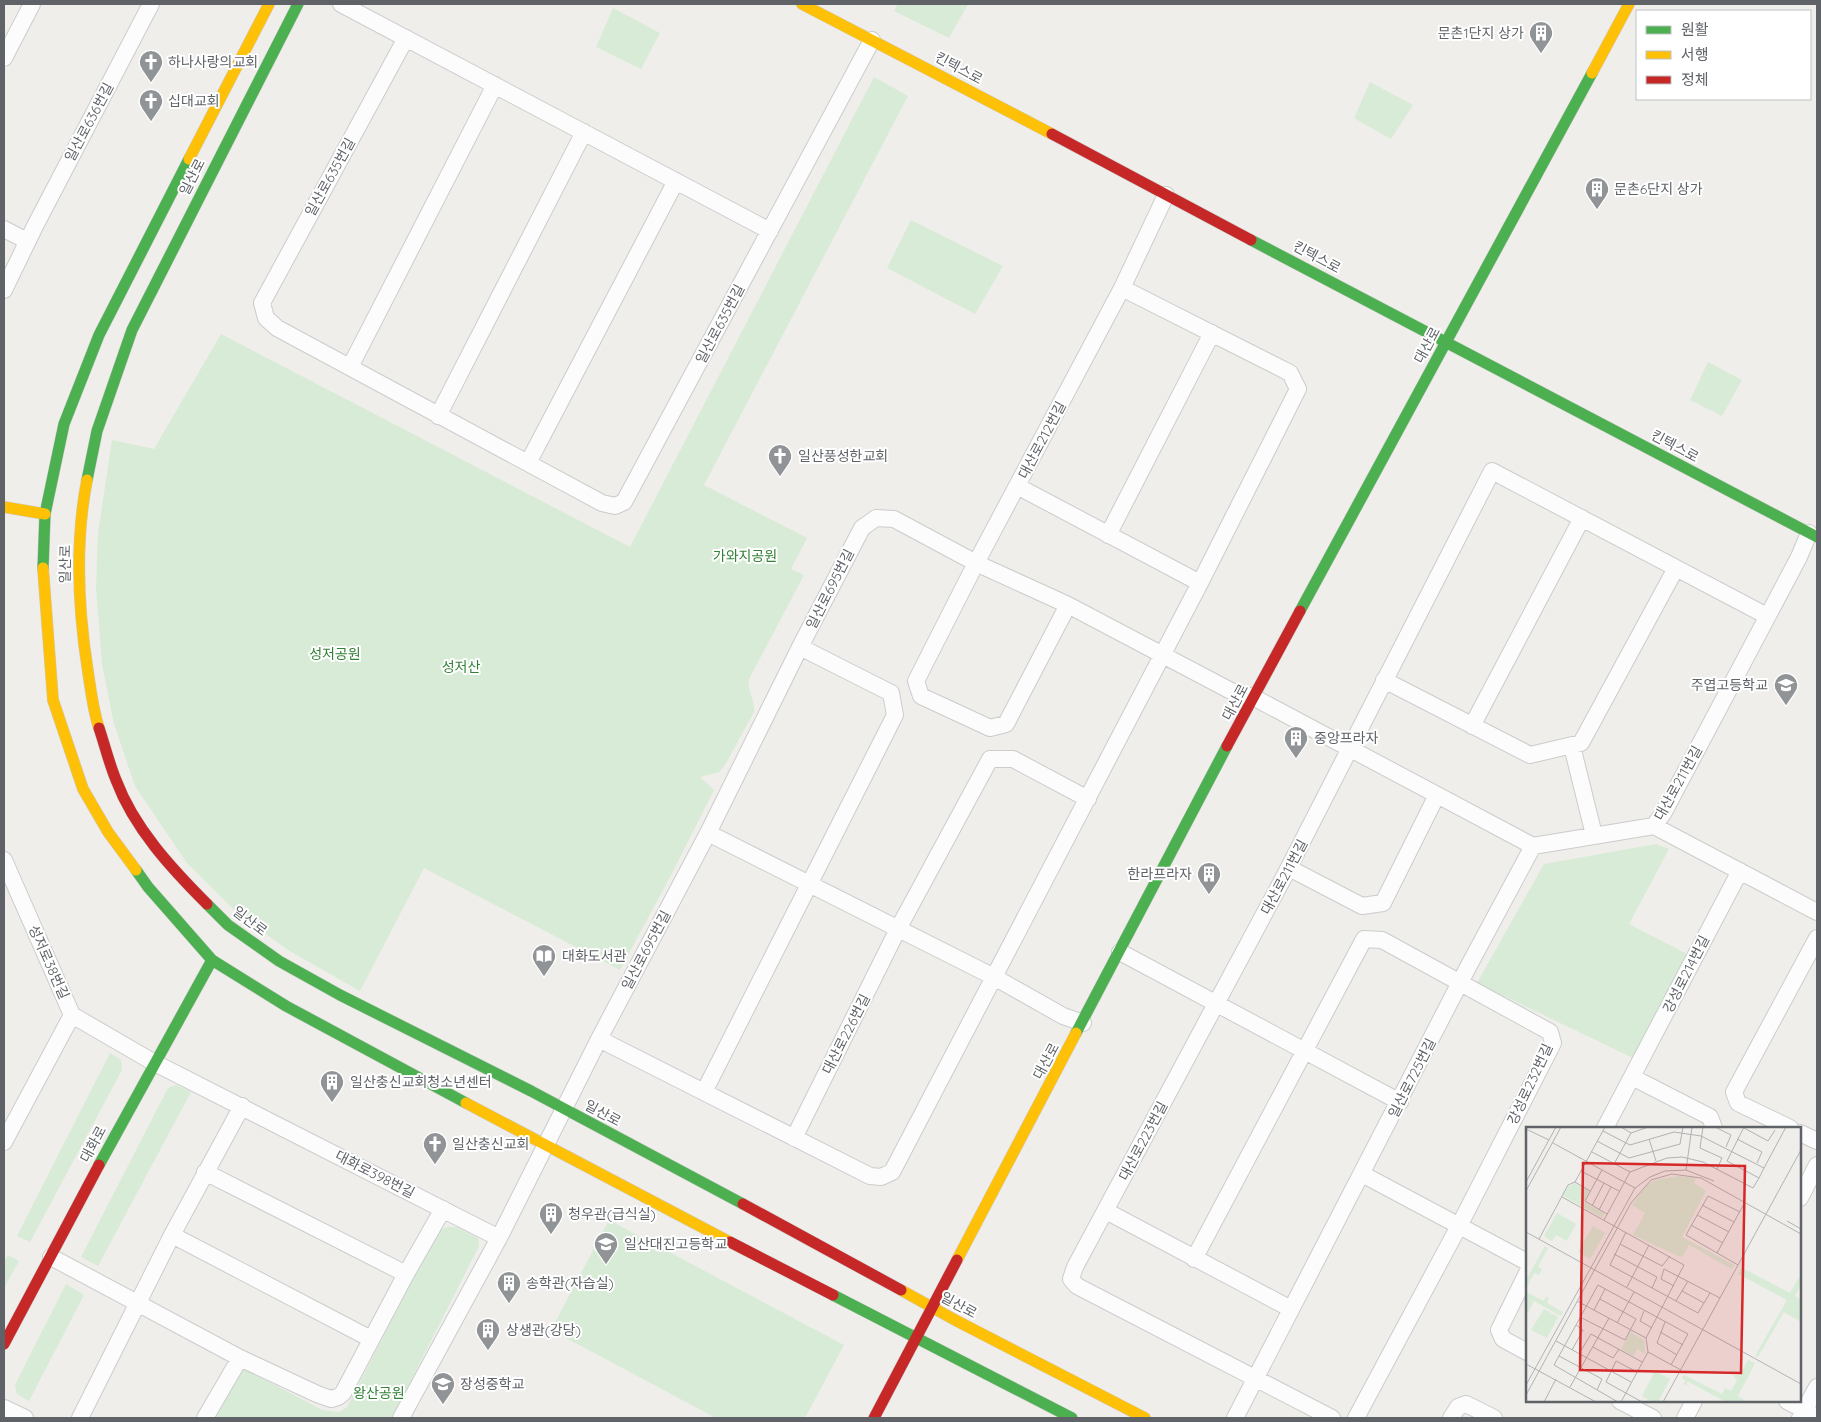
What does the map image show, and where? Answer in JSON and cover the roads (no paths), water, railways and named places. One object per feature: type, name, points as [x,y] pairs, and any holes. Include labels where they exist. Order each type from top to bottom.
[{"type":"main road","name":"일산로","points":[[268,4],[99,335],[64,424],[45,514],[42,557],[53,700],[83,789],[108,832],[143,879],[212,960],[286,1006],[546,1145],[1072,1418]]},
{"type":"main road","name":"일산로","points":[[298,4],[132,330],[97,431],[85,492],[79,555],[82,636],[94,713],[116,781],[137,822],[178,875],[228,925],[279,961],[340,995],[564,1109],[813,1241],[933,1308],[1145,1418]]},
{"type":"main road","name":"킨텍스로","points":[[802,4],[1813,535]]},
{"type":"main road","name":"대산로","points":[[874,1418],[1253,697],[1629,4]]},
{"type":"main road","points":[[4,507],[45,514]]},
{"type":"main road","name":"대화로","points":[[4,1344],[153,1062],[212,960]]},
{"type":"street","points":[[4,58],[32,4]]},
{"type":"street","name":"일산로636번길","points":[[4,290],[27,241],[151,4]]},
{"type":"street","points":[[341,4],[770,231]]},
{"type":"street","name":"일산로635번길","points":[[350,367],[277,328],[266,318],[262,303],[406,38]]},
{"type":"street","name":"일산로635번길","points":[[528,463],[602,503],[615,506],[624,502],[872,40]]},
{"type":"street","points":[[495,85],[350,367],[438,416],[528,463],[676,181]]},
{"type":"street","points":[[438,416],[584,132]]},
{"type":"street","name":"대산로212번길","points":[[1068,606],[1006,724],[990,728],[921,696],[916,681],[1122,288],[1166,195]]},
{"type":"street","points":[[4,229],[27,241]]},
{"type":"street","points":[[599,1039],[870,1176],[881,1177],[892,1172],[1200,583],[1298,389],[1290,373],[1122,288]]},
{"type":"street","points":[[1108,535],[1212,333]]},
{"type":"street","name":"대산로211번길","points":[[1216,1004],[1289,868],[1492,471],[1767,616]]},
{"type":"street","points":[[1017,486],[1200,583]]},
{"type":"street","name":"일산로695번길","points":[[401,1418],[499,1238],[599,1039],[708,833],[800,647],[862,528],[876,518],[894,519],[976,564],[1068,606],[1231,691],[1253,697]]},
{"type":"street","points":[[1472,726],[1582,518]]},
{"type":"street","name":"대산로211번길","points":[[1533,846],[1654,826],[1664,812],[1767,616],[1813,535]]},
{"type":"street","points":[[1384,680],[1530,755],[1581,743],[1676,568]]},
{"type":"street","points":[[704,1092],[895,715],[891,693],[800,647]]},
{"type":"street","points":[[1253,697],[1533,846]]},
{"type":"street","points":[[1572,746],[1594,835]]},
{"type":"street","name":"대산로226번길","points":[[794,1138],[898,929],[990,759],[1013,759],[1090,795]]},
{"type":"street","points":[[1289,868],[1362,906],[1383,903],[1437,795]]},
{"type":"street","points":[[1654,826],[1817,912]]},
{"type":"street","points":[[708,833],[994,977],[1063,1016],[1083,1023]]},
{"type":"street","name":"일산로725번길","points":[[1235,1418],[1533,846]]},
{"type":"street","name":"성저로38번길","points":[[4,860],[72,1015],[4,1142]]},
{"type":"street","name":"강성로214번길","points":[[1632,1077],[1740,871]]},
{"type":"street","points":[[1788,1127],[1738,1104],[1734,1092],[1817,938]]},
{"type":"street","points":[[1194,1259],[1364,939],[1382,940],[1461,983]]},
{"type":"street","points":[[1120,952],[1400,1102]]},
{"type":"street","name":"강성로232번길","points":[[1356,1418],[1459,1226],[1552,1043],[1550,1032],[1461,983]]},
{"type":"street","name":"대산로223번길","points":[[1216,1004],[1075,1267],[1071,1279],[1077,1286],[1256,1379]]},
{"type":"street","name":"대화로398번길","points":[[72,1015],[153,1062],[499,1238]]},
{"type":"street","points":[[1606,1127],[1632,1077],[1710,1118],[1714,1127]]},
{"type":"street","points":[[80,1418],[139,1304],[172,1235],[242,1106]]},
{"type":"street","points":[[1801,1133],[1817,1141]]},
{"type":"street","points":[[1801,1196],[1817,1165]]},
{"type":"street","points":[[205,1172],[406,1274]]},
{"type":"street","points":[[1362,1174],[1526,1261]]},
{"type":"street","points":[[51,1257],[240,1358],[331,1399],[343,1393],[443,1209]]},
{"type":"street","points":[[1106,1212],[1291,1309]]},
{"type":"street","points":[[172,1235],[372,1338]]},
{"type":"street","points":[[1526,1275],[1499,1330],[1503,1339],[1526,1351]]},
{"type":"street","points":[[205,1418],[240,1358]]},
{"type":"street","points":[[1256,1379],[1332,1418]]},
{"type":"street","points":[[1788,1402],[1807,1415],[1817,1386]]},
{"type":"street","points":[[1622,1402],[1653,1418]]},
{"type":"street","points":[[1685,1418],[1693,1402]]},
{"type":"street","points":[[1451,1418],[1458,1407],[1466,1404],[1494,1418]]},
{"type":"street","points":[[4,1408],[25,1418]]},
{"type":"place","name":"문촌1단지 상가","points":[[1541,54]]},
{"type":"place","name":"하나사랑의교회","points":[[151,83]]},
{"type":"place","name":"십대교회","points":[[151,122]]},
{"type":"place","name":"문촌6단지 상가","points":[[1597,210]]},
{"type":"place","name":"일산풍성한교회","points":[[780,477]]},
{"type":"place","name":"주엽고등학교","points":[[1786,706]]},
{"type":"place","name":"중앙프라자","points":[[1296,759]]},
{"type":"place","name":"한라프라자","points":[[1209,895]]},
{"type":"place","name":"대화도서관","points":[[544,977]]},
{"type":"place","name":"일산충신교회청소년센터","points":[[332,1103]]},
{"type":"place","name":"일산충신교회","points":[[435,1165]]},
{"type":"place","name":"청우관(급식실)","points":[[551,1235]]},
{"type":"place","name":"일산대진고등학교","points":[[606,1265]]},
{"type":"place","name":"송학관(자습실)","points":[[509,1304]]},
{"type":"place","name":"상생관(강당)","points":[[488,1351]]},
{"type":"place","name":"장성중학교","points":[[443,1405]]},
{"type":"park label","name":"가와지공원","points":[[745,556]]},
{"type":"park label","name":"성저공원","points":[[335,654]]},
{"type":"park label","name":"성저산","points":[[461,667]]},
{"type":"park label","name":"왕산공원","points":[[379,1393]]}]
